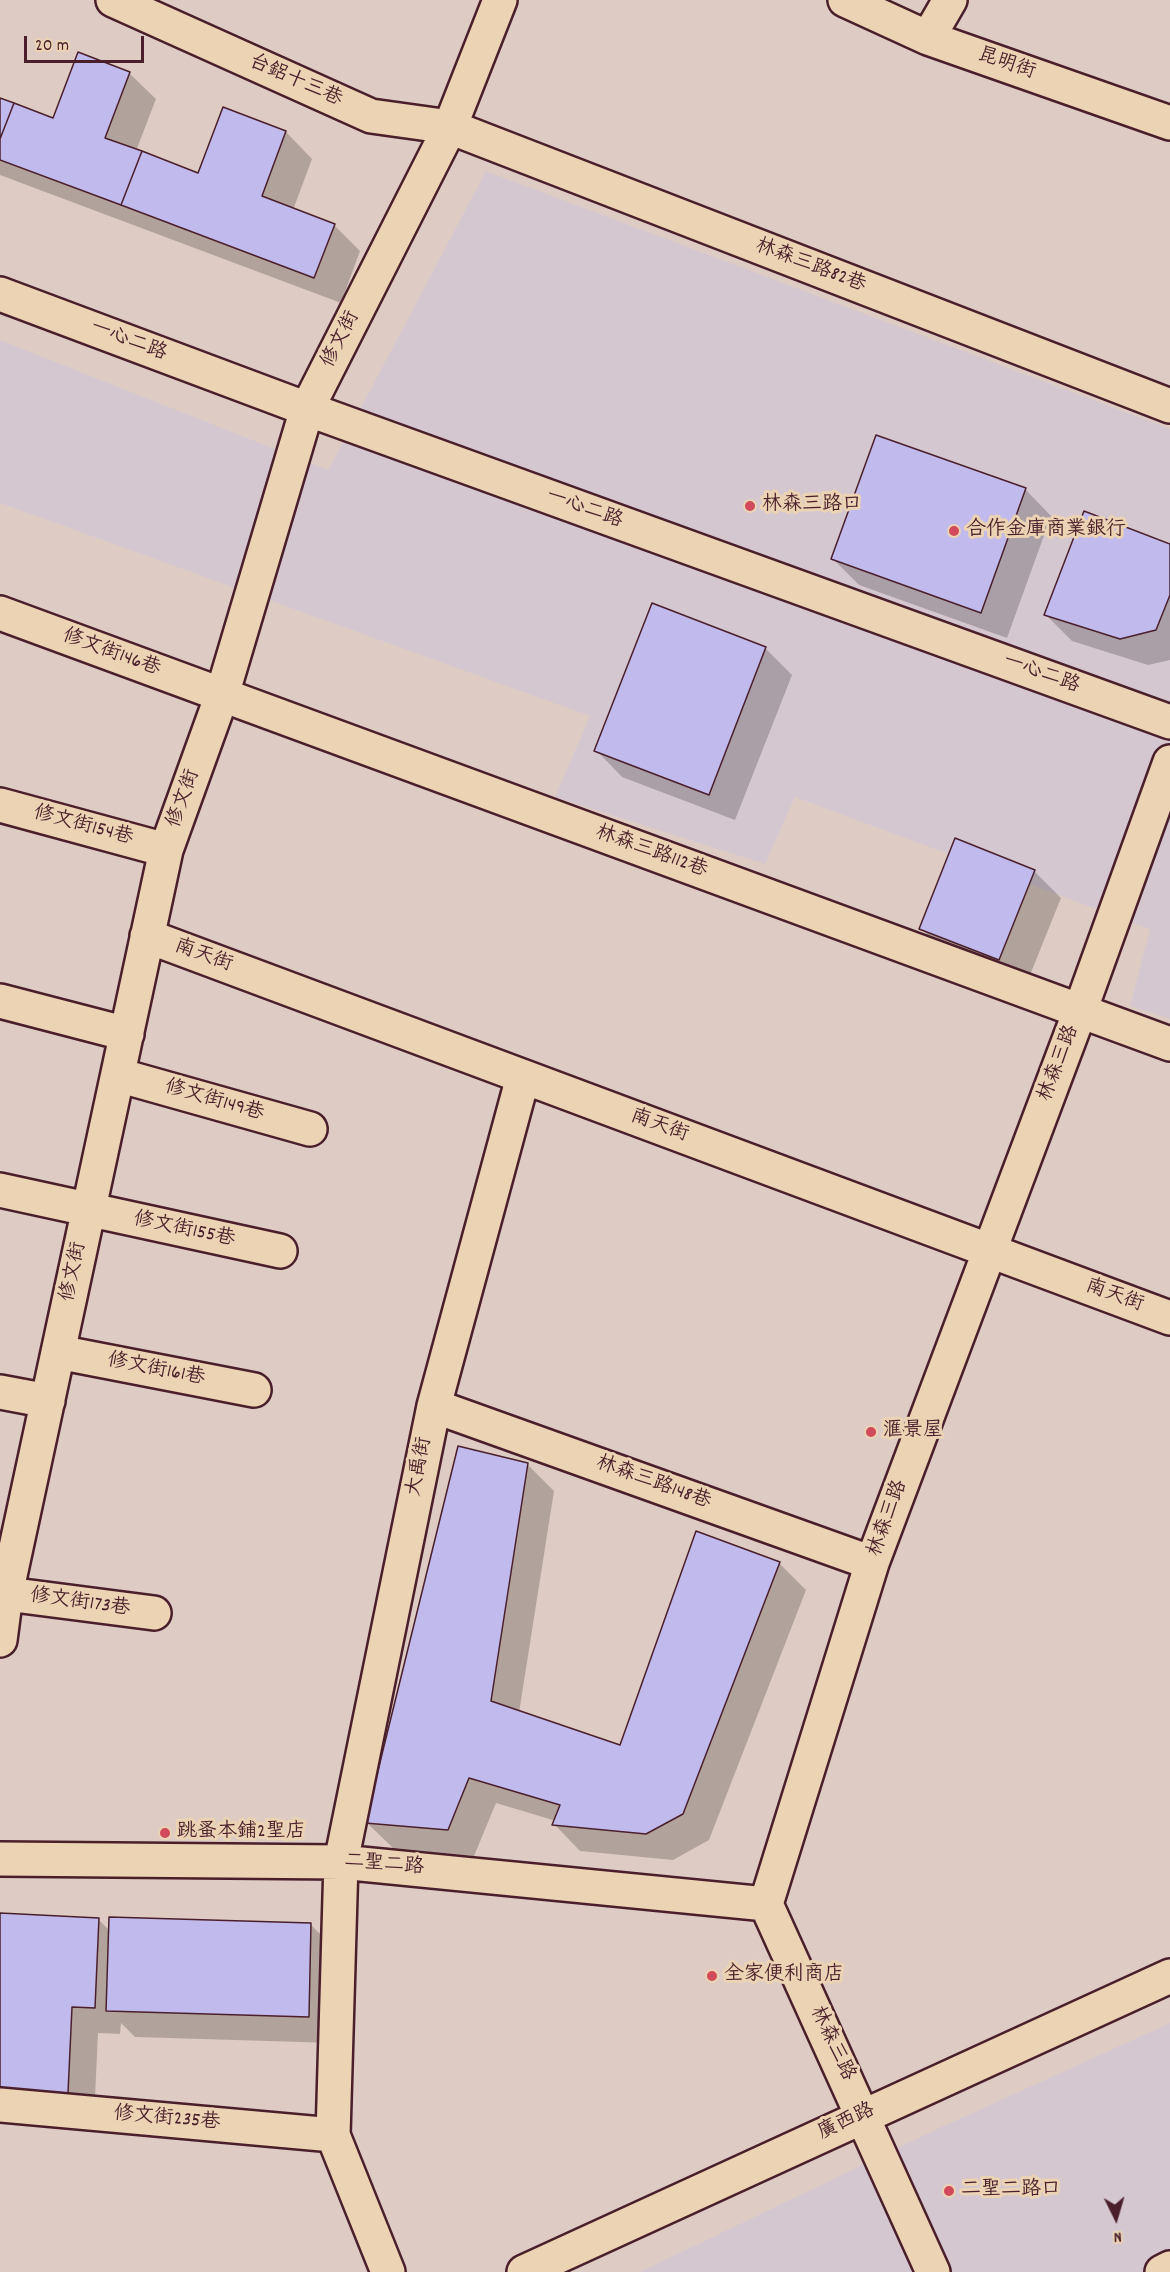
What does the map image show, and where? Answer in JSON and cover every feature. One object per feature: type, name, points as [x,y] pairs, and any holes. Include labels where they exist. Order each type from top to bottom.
[{"type":"street","name":"台鋁十三巷","points":[[113,0],[371,116],[450,127]]},
{"type":"street","name":"修文街","points":[[0,1640],[3,1593],[48,1401],[166,850],[222,695],[307,409],[450,127],[500,0]]},
{"type":"street","name":"昆明街","points":[[845,0],[928,38],[1170,123]]},
{"type":"street","points":[[928,38],[950,0]]},
{"type":"street","name":"林森三路82巷","points":[[450,127],[1170,406]]},
{"type":"street","name":"一心二路","points":[[0,294],[307,409],[1170,722]]},
{"type":"street","name":"修文街146巷","points":[[0,613],[222,695]]},
{"type":"street","name":"林森三路112巷","points":[[222,695],[1170,1044]]},
{"type":"street","name":"林森三路","points":[[933,2272],[864,2115],[766,1904],[872,1563],[1080,1011],[1170,762]]},
{"type":"street","name":"修文街154巷","points":[[0,804],[166,850]]},
{"type":"street","name":"南天街","points":[[147,936],[1170,1318]]},
{"type":"street","points":[[0,1001],[127,1034]]},
{"type":"street","name":"修文街149巷","points":[[118,1075],[310,1129]]},
{"type":"street","name":"大禹街","points":[[333,2135],[341,1862],[434,1406],[523,1077]]},
{"type":"street","name":"修文街155巷","points":[[0,1190],[280,1251]]},
{"type":"street","name":"修文街161巷","points":[[58,1352],[254,1390]]},
{"type":"street","points":[[0,1392],[48,1401]]},
{"type":"street","name":"林森三路148巷","points":[[434,1406],[872,1563]]},
{"type":"street","name":"修文街173巷","points":[[3,1593],[154,1613]]},
{"type":"street","name":"二聖二路","points":[[0,1859],[341,1862],[766,1904]]},
{"type":"street","name":"廣西路","points":[[524,2272],[1170,1976]]},
{"type":"street","name":"修文街235巷","points":[[0,2105],[333,2135]]},
{"type":"street","points":[[333,2135],[388,2272]]},
{"type":"street","points":[[1162,2272],[1170,2268]]},
{"type":"shaded area","points":[[486,171],[1170,429],[1170,1019],[1130,1006],[1150,929],[795,797],[765,864],[555,797],[590,716],[0,503],[0,340],[328,470]]},
{"type":"shaded area","points":[[1170,2023],[1170,2272],[640,2272],[935,2130]]},
{"type":"building","points":[[78,52],[130,72],[105,138],[142,151],[121,205],[0,160],[0,139],[14,103],[53,118]]},
{"type":"building","points":[[0,98],[14,103],[0,139]]},
{"type":"building","points":[[223,107],[286,131],[262,196],[335,224],[314,278],[121,205],[142,151],[198,173]]},
{"type":"building","points":[[876,435],[1026,488],[981,613],[831,559]]},
{"type":"building","points":[[1084,511],[1170,544],[1170,595],[1156,630],[1120,639],[1044,615]]},
{"type":"building","points":[[652,603],[766,647],[709,795],[594,751]]},
{"type":"building","points":[[955,838],[1035,870],[999,960],[919,929]]},
{"type":"building","points":[[458,1446],[528,1463],[491,1701],[620,1745],[696,1531],[780,1562],[683,1814],[646,1834],[552,1825],[560,1805],[469,1778],[448,1830],[365,1823]]},
{"type":"building","points":[[0,1913],[99,1918],[95,2008],[72,2007],[68,2093],[0,2090]]},
{"type":"building","points":[[109,1917],[311,1923],[309,2017],[106,2011]]},
{"type":"place","name":"林森三路口","points":[[750,506]]},
{"type":"place","name":"合作金庫商業銀行","points":[[954,531]]},
{"type":"place","name":"滙景屋","points":[[871,1432]]},
{"type":"place","name":"跳蚤本鋪2聖店","points":[[165,1833]]},
{"type":"place","name":"全家便利商店","points":[[712,1976]]},
{"type":"place","name":"二聖二路口","points":[[949,2191]]}]
